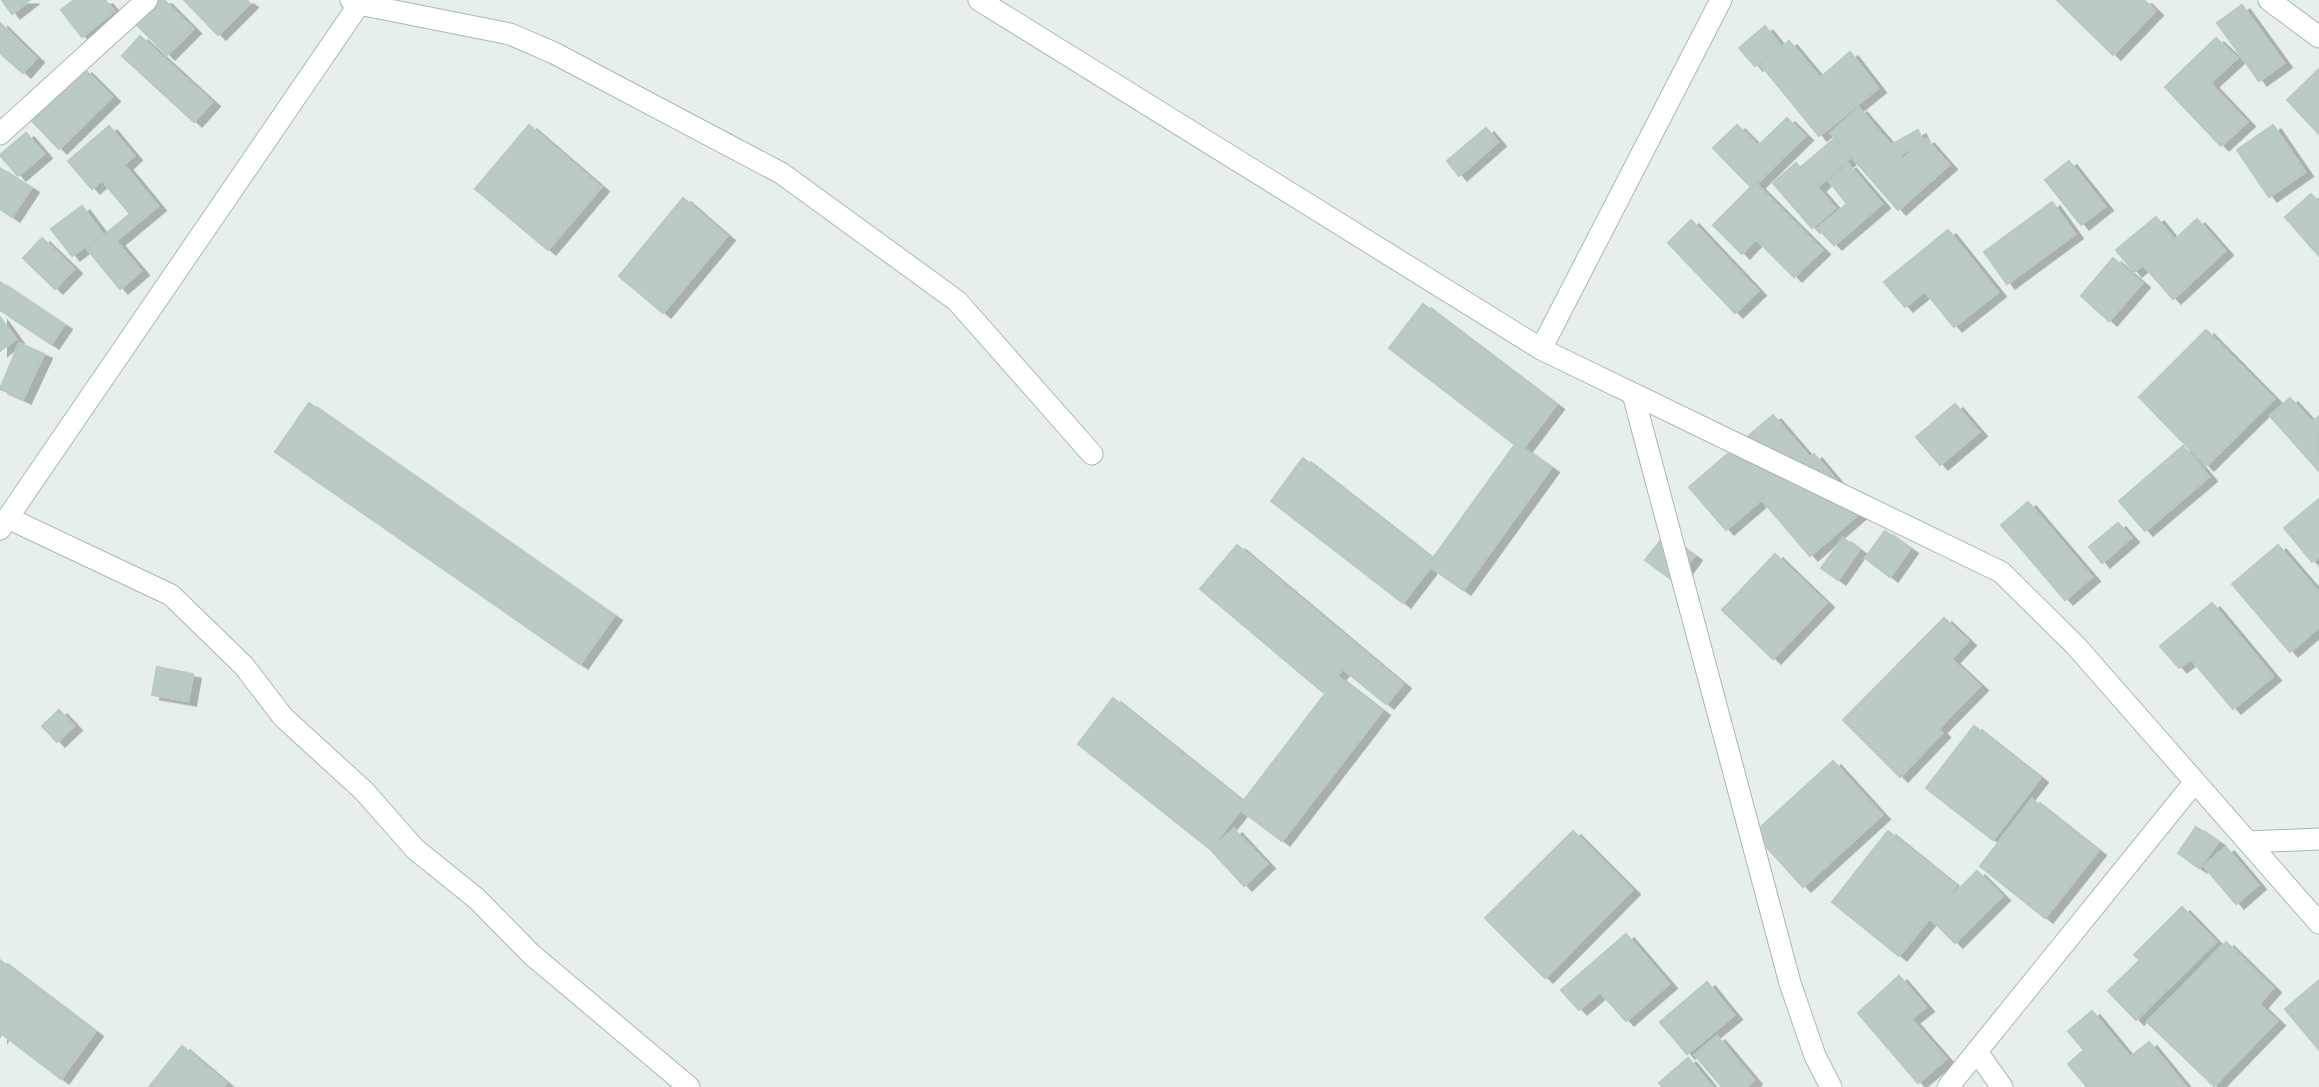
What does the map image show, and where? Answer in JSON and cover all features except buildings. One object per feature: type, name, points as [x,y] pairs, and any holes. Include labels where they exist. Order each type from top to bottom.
[{"type":"street","points":[[0,134],[147,0]]},
{"type":"street","points":[[979,0],[1541,349],[2001,572],[2076,646],[2319,923]]},
{"type":"street","points":[[1541,349],[1721,0]]},
{"type":"street","points":[[2269,0],[2319,37]]},
{"type":"street","points":[[689,1087],[531,954],[477,899],[415,849],[364,791],[283,717],[244,666],[171,594],[4,523],[357,1],[510,34],[554,53],[781,173],[957,301],[1092,454]]},
{"type":"street","points":[[1633,394],[1790,982],[1815,1056],[1831,1087]]},
{"type":"street","points":[[1948,1087],[2194,783]]},
{"type":"street","points":[[2250,842],[2319,839]]},
{"type":"street","points":[[1977,1052],[2002,1087]]}]
